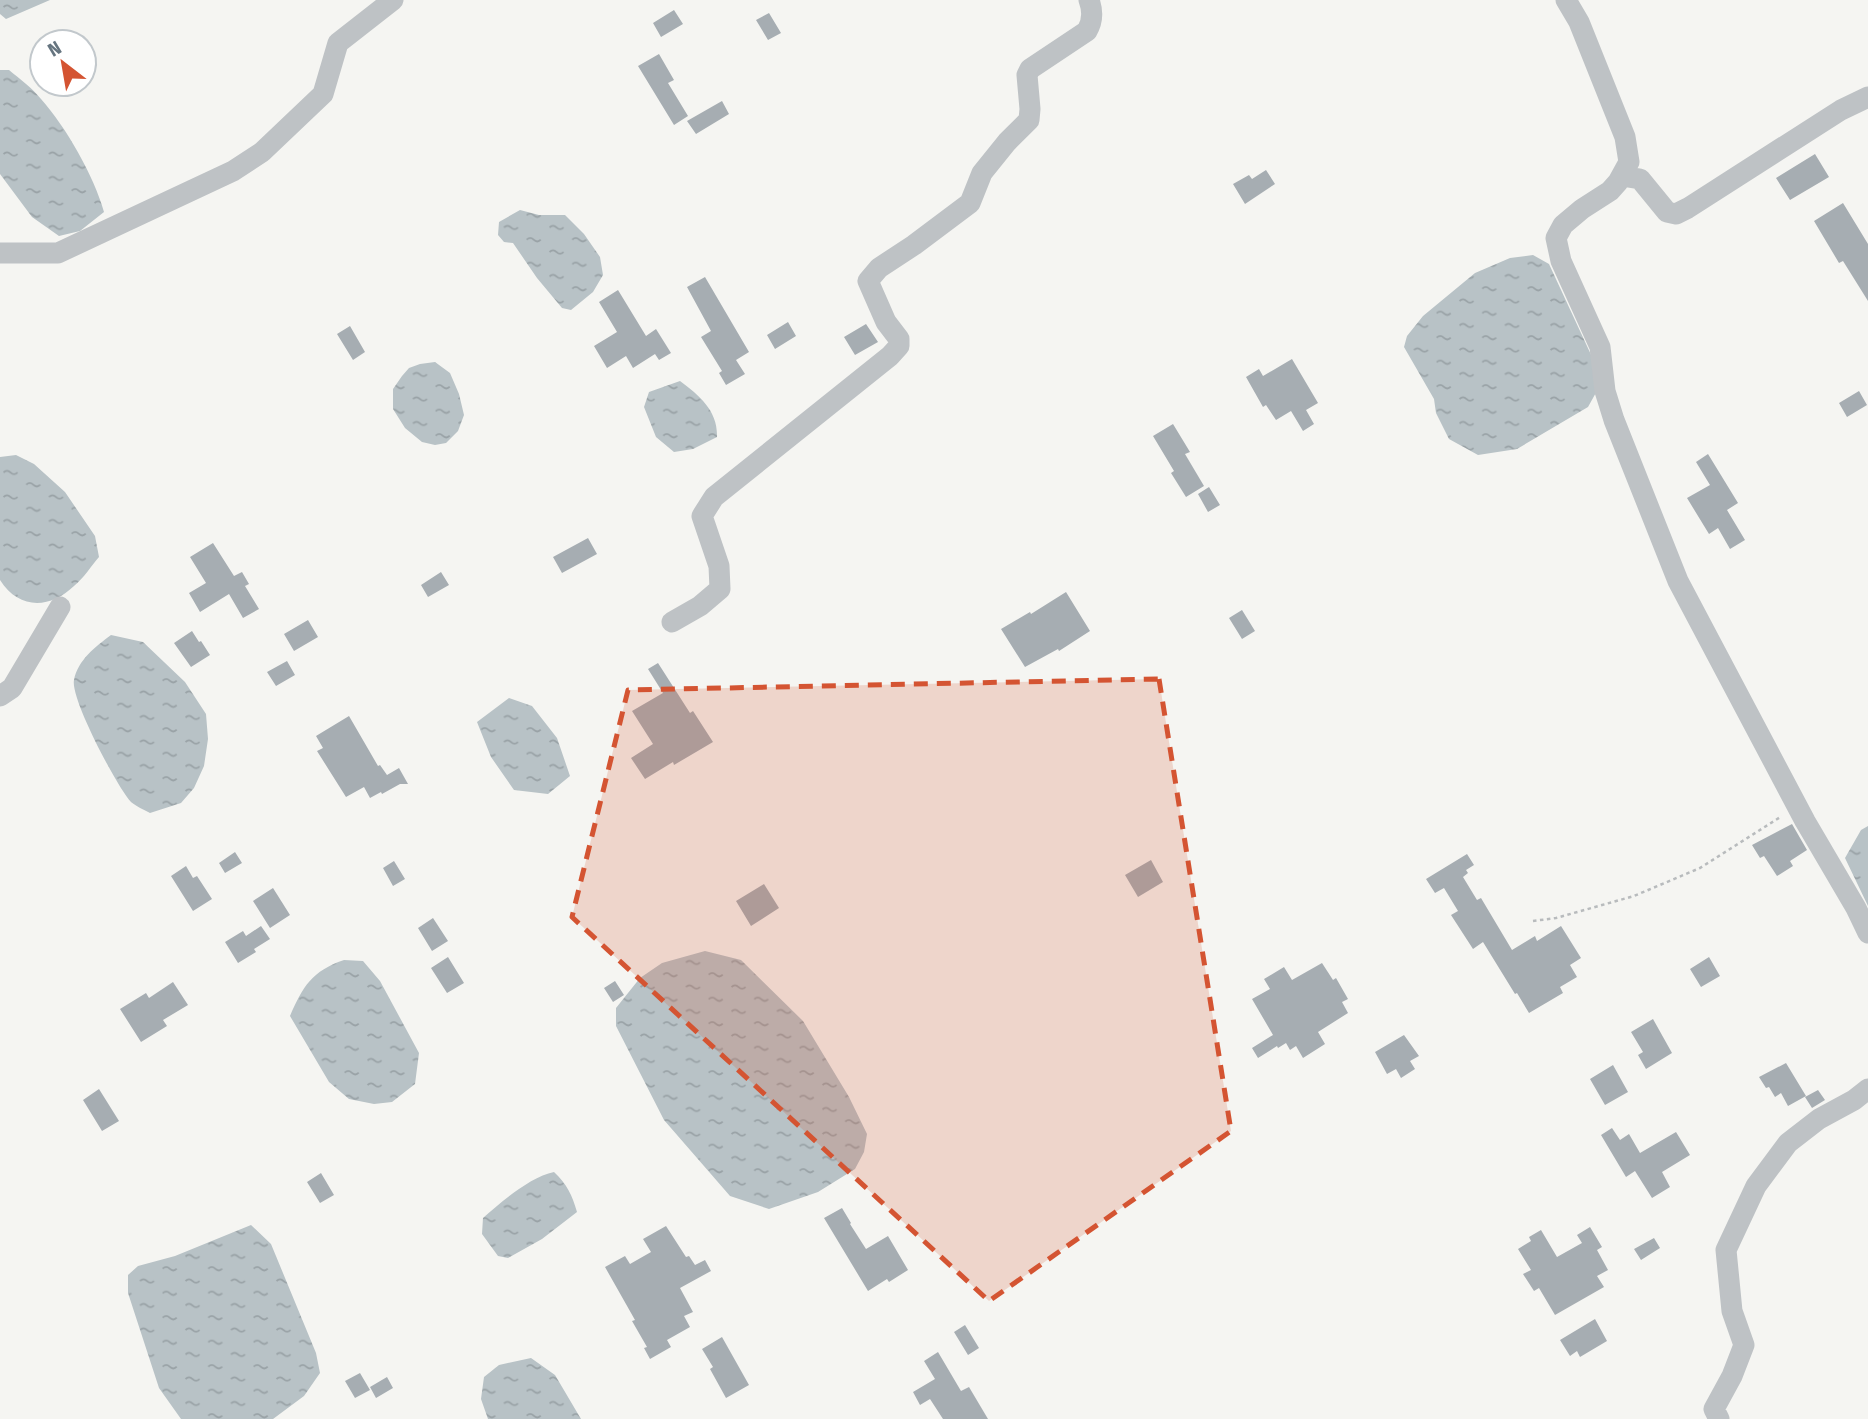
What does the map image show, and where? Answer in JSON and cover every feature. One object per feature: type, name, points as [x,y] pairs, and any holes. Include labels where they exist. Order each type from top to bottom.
[{"type":"street","points":[[0,253],[58,253],[233,171],[262,152],[323,94],[338,43],[393,0]]},
{"type":"street","points":[[672,622],[701,606],[720,589],[719,566],[702,516],[714,497],[899,346],[899,339],[886,322],[868,281],[879,268],[970,203],[982,173],[1029,120],[1027,75],[1030,69],[1087,31],[1091,24],[1092,11],[1089,0]]},
{"type":"street","points":[[1566,0],[1579,22],[1625,137],[1629,162],[1610,191],[1563,225],[1556,238],[1561,261],[1600,347],[1605,391],[1614,420],[1678,581],[1797,807],[1868,933]]},
{"type":"street","points":[[1622,176],[1640,179],[1667,212],[1675,214],[1841,110],[1868,97]]},
{"type":"street","points":[[0,696],[12,688],[60,607]]},
{"type":"street","points":[[1719,1419],[1714,1409],[1732,1376],[1744,1345],[1732,1311],[1726,1250],[1756,1186],[1788,1143],[1819,1119],[1868,1089]]},
{"type":"path","points":[[1533,921],[1556,918],[1634,895],[1700,867],[1797,807]]},
{"type":"highlighted area","points":[[1159,679],[1231,1131],[989,1301],[572,917],[628,690]]},
{"type":"water","points":[[0,0],[50,0],[6,19],[0,14]]},
{"type":"water","points":[[0,70],[9,70],[28,86],[28,98],[40,98],[60,123],[86,168],[104,212],[80,231],[59,236],[32,217],[0,174]]},
{"type":"water","points":[[520,210],[539,215],[565,215],[584,234],[600,257],[603,275],[593,292],[571,310],[562,308],[513,243],[504,242],[498,235],[499,222]]},
{"type":"water","points":[[1533,255],[1549,264],[1593,359],[1598,389],[1588,407],[1517,449],[1478,455],[1449,439],[1436,413],[1434,399],[1404,347],[1407,336],[1423,316],[1475,273],[1510,258]]},
{"type":"water","points":[[435,362],[450,373],[464,415],[458,431],[446,443],[435,445],[422,442],[405,428],[393,409],[393,389],[409,368]]},
{"type":"water","points":[[680,381],[701,398],[711,412],[717,428],[717,437],[693,449],[674,452],[656,437],[644,407],[649,392]]},
{"type":"water","points":[[16,455],[34,464],[65,492],[95,536],[99,557],[65,594],[45,602],[35,603],[16,597],[0,580],[0,457]]},
{"type":"water","points":[[111,635],[143,642],[185,682],[206,714],[208,739],[204,766],[194,788],[181,803],[150,813],[131,802],[124,793],[96,742],[75,690],[74,680],[79,666],[93,649]]},
{"type":"water","points":[[509,698],[532,706],[557,738],[570,776],[548,794],[514,790],[491,757],[477,722]]},
{"type":"water","points":[[1868,826],[1868,906],[1845,858],[1861,830]]},
{"type":"water","points":[[705,951],[741,960],[803,1021],[849,1097],[867,1134],[864,1152],[855,1169],[818,1192],[769,1209],[730,1196],[664,1120],[616,1026],[616,1008],[640,978],[662,963]]},
{"type":"water","points":[[344,960],[363,961],[380,981],[419,1053],[415,1084],[392,1102],[374,1104],[349,1099],[329,1082],[290,1016],[299,996],[310,981],[324,969]]},
{"type":"water","points":[[554,1172],[568,1190],[577,1212],[542,1239],[508,1258],[498,1256],[482,1234],[483,1218],[526,1185]]},
{"type":"water","points":[[251,1225],[271,1244],[316,1353],[320,1373],[304,1396],[273,1419],[181,1419],[159,1388],[128,1293],[128,1275],[138,1266],[175,1256]]},
{"type":"water","points":[[531,1358],[555,1375],[581,1419],[488,1419],[481,1399],[484,1377],[499,1365]]},
{"type":"building","points":[[674,10],[683,24],[661,37],[653,23]]},
{"type":"building","points":[[769,13],[781,33],[768,40],[756,20]]},
{"type":"building","points":[[659,54],[674,80],[668,83],[688,116],[674,125],[638,66]]},
{"type":"building","points":[[722,101],[729,114],[696,134],[687,121]]},
{"type":"building","points":[[1815,154],[1829,177],[1790,200],[1776,178]]},
{"type":"building","points":[[1266,170],[1275,184],[1245,204],[1233,184],[1249,175],[1252,179]]},
{"type":"building","points":[[1843,203],[1868,244],[1868,301],[1843,261],[1839,263],[1814,221]]},
{"type":"building","points":[[705,277],[749,352],[736,360],[745,374],[726,385],[719,373],[722,371],[701,337],[711,331],[687,287]]},
{"type":"building","points":[[618,290],[646,336],[656,329],[671,353],[659,360],[655,354],[633,368],[626,356],[607,368],[594,346],[617,332],[599,302]]},
{"type":"building","points":[[788,322],[796,336],[775,349],[767,335]]},
{"type":"building","points":[[866,324],[878,342],[855,355],[844,337]]},
{"type":"building","points":[[350,326],[365,352],[353,360],[337,334]]},
{"type":"building","points":[[1292,359],[1318,403],[1306,410],[1314,424],[1303,431],[1291,411],[1276,420],[1266,405],[1263,407],[1246,377],[1259,369],[1263,376]]},
{"type":"building","points":[[1859,391],[1867,405],[1847,417],[1839,403]]},
{"type":"building","points":[[1173,424],[1190,452],[1185,454],[1204,486],[1186,497],[1153,436]]},
{"type":"building","points":[[1708,454],[1738,503],[1727,510],[1745,540],[1730,549],[1718,528],[1709,534],[1687,498],[1710,485],[1696,462]]},
{"type":"building","points":[[1209,487],[1220,505],[1208,512],[1198,494]]},
{"type":"building","points":[[588,538],[597,554],[562,573],[553,557]]},
{"type":"building","points":[[213,543],[234,576],[242,572],[249,584],[245,586],[259,609],[243,618],[229,594],[200,612],[189,593],[206,583],[190,557]]},
{"type":"building","points":[[441,572],[449,585],[428,597],[421,585]]},
{"type":"building","points":[[1066,592],[1090,631],[1059,651],[1058,649],[1025,667],[1001,629]]},
{"type":"building","points":[[1242,610],[1255,631],[1242,639],[1229,618]]},
{"type":"building","points":[[308,620],[318,637],[294,651],[284,634]]},
{"type":"building","points":[[192,631],[210,655],[191,667],[174,643]]},
{"type":"building","points":[[287,661],[295,675],[276,686],[267,672]]},
{"type":"building","points":[[658,663],[690,713],[693,711],[713,742],[645,779],[631,758],[653,744],[632,711],[663,693],[648,669]]},
{"type":"building","points":[[349,716],[378,766],[380,765],[387,775],[399,768],[408,784],[400,784],[370,798],[364,787],[346,797],[317,751],[323,748],[316,736]]},
{"type":"building","points":[[1792,824],[1807,850],[1790,861],[1793,866],[1777,876],[1764,856],[1760,858],[1752,845]]},
{"type":"building","points":[[235,852],[242,863],[225,873],[219,863]]},
{"type":"building","points":[[1467,854],[1474,865],[1466,870],[1468,873],[1463,877],[1477,900],[1481,898],[1512,950],[1535,936],[1537,941],[1561,926],[1581,958],[1570,965],[1577,977],[1560,987],[1563,993],[1529,1013],[1483,942],[1473,949],[1451,915],[1458,911],[1444,888],[1435,893],[1426,879]]},
{"type":"building","points":[[1151,860],[1163,882],[1138,897],[1125,875]]},
{"type":"building","points":[[394,861],[405,879],[393,886],[383,868]]},
{"type":"building","points":[[186,866],[193,878],[197,876],[212,899],[193,911],[171,876]]},
{"type":"building","points":[[764,884],[779,908],[751,926],[736,901]]},
{"type":"building","points":[[273,888],[290,915],[270,928],[253,901]]},
{"type":"building","points":[[433,918],[448,941],[432,951],[418,928]]},
{"type":"building","points":[[261,926],[270,939],[238,963],[225,942],[243,931],[246,936]]},
{"type":"building","points":[[448,957],[464,983],[447,993],[431,968]]},
{"type":"building","points":[[1709,957],[1720,976],[1701,987],[1690,969]]},
{"type":"building","points":[[1322,963],[1333,980],[1336,978],[1348,999],[1342,1002],[1348,1013],[1318,1032],[1325,1044],[1303,1058],[1296,1046],[1290,1050],[1286,1043],[1258,1058],[1252,1048],[1273,1035],[1252,999],[1270,989],[1264,979],[1284,967],[1292,980]]},
{"type":"building","points":[[615,981],[624,995],[613,1002],[604,988]]},
{"type":"building","points":[[173,982],[188,1005],[163,1020],[167,1026],[141,1042],[120,1009],[146,993],[149,998]]},
{"type":"building","points":[[1653,1019],[1672,1053],[1646,1069],[1638,1055],[1643,1052],[1631,1032]]},
{"type":"building","points":[[1404,1035],[1419,1056],[1410,1061],[1415,1069],[1401,1078],[1396,1069],[1387,1074],[1375,1052]]},
{"type":"building","points":[[1786,1063],[1806,1096],[1788,1106],[1781,1093],[1775,1097],[1759,1077]]},
{"type":"building","points":[[1613,1065],[1628,1092],[1605,1105],[1590,1079]]},
{"type":"building","points":[[99,1089],[119,1121],[102,1131],[83,1100]]},
{"type":"building","points":[[1818,1090],[1825,1100],[1812,1108],[1805,1097]]},
{"type":"building","points":[[1612,1128],[1620,1140],[1629,1134],[1640,1153],[1676,1132],[1690,1155],[1662,1172],[1670,1187],[1652,1198],[1635,1171],[1626,1177],[1601,1135]]},
{"type":"building","points":[[321,1173],[334,1195],[320,1203],[307,1182]]},
{"type":"building","points":[[842,1208],[866,1249],[888,1236],[908,1270],[868,1291],[824,1218]]},
{"type":"building","points":[[666,1226],[686,1257],[689,1256],[695,1265],[705,1260],[711,1271],[680,1288],[693,1312],[684,1316],[690,1327],[667,1340],[671,1347],[650,1359],[644,1348],[647,1347],[632,1321],[635,1320],[605,1267],[625,1256],[630,1264],[651,1252],[643,1239]]},
{"type":"building","points":[[1590,1227],[1602,1247],[1597,1250],[1608,1270],[1597,1276],[1604,1287],[1555,1315],[1539,1288],[1534,1291],[1523,1274],[1531,1270],[1518,1249],[1531,1241],[1529,1237],[1541,1230],[1557,1257],[1582,1243],[1577,1235]]},
{"type":"building","points":[[1654,1238],[1660,1248],[1641,1260],[1634,1249]]},
{"type":"building","points":[[1595,1319],[1607,1341],[1580,1357],[1577,1351],[1570,1356],[1560,1340]]},
{"type":"building","points":[[965,1325],[979,1348],[968,1355],[954,1332]]},
{"type":"building","points":[[722,1337],[749,1385],[726,1398],[702,1349]]},
{"type":"building","points":[[938,1352],[961,1391],[969,1387],[988,1419],[943,1419],[930,1399],[920,1405],[913,1392],[935,1379],[924,1361]]},
{"type":"building","points":[[360,1373],[370,1390],[355,1398],[345,1381]]},
{"type":"building","points":[[387,1377],[393,1388],[376,1398],[370,1387]]}]
